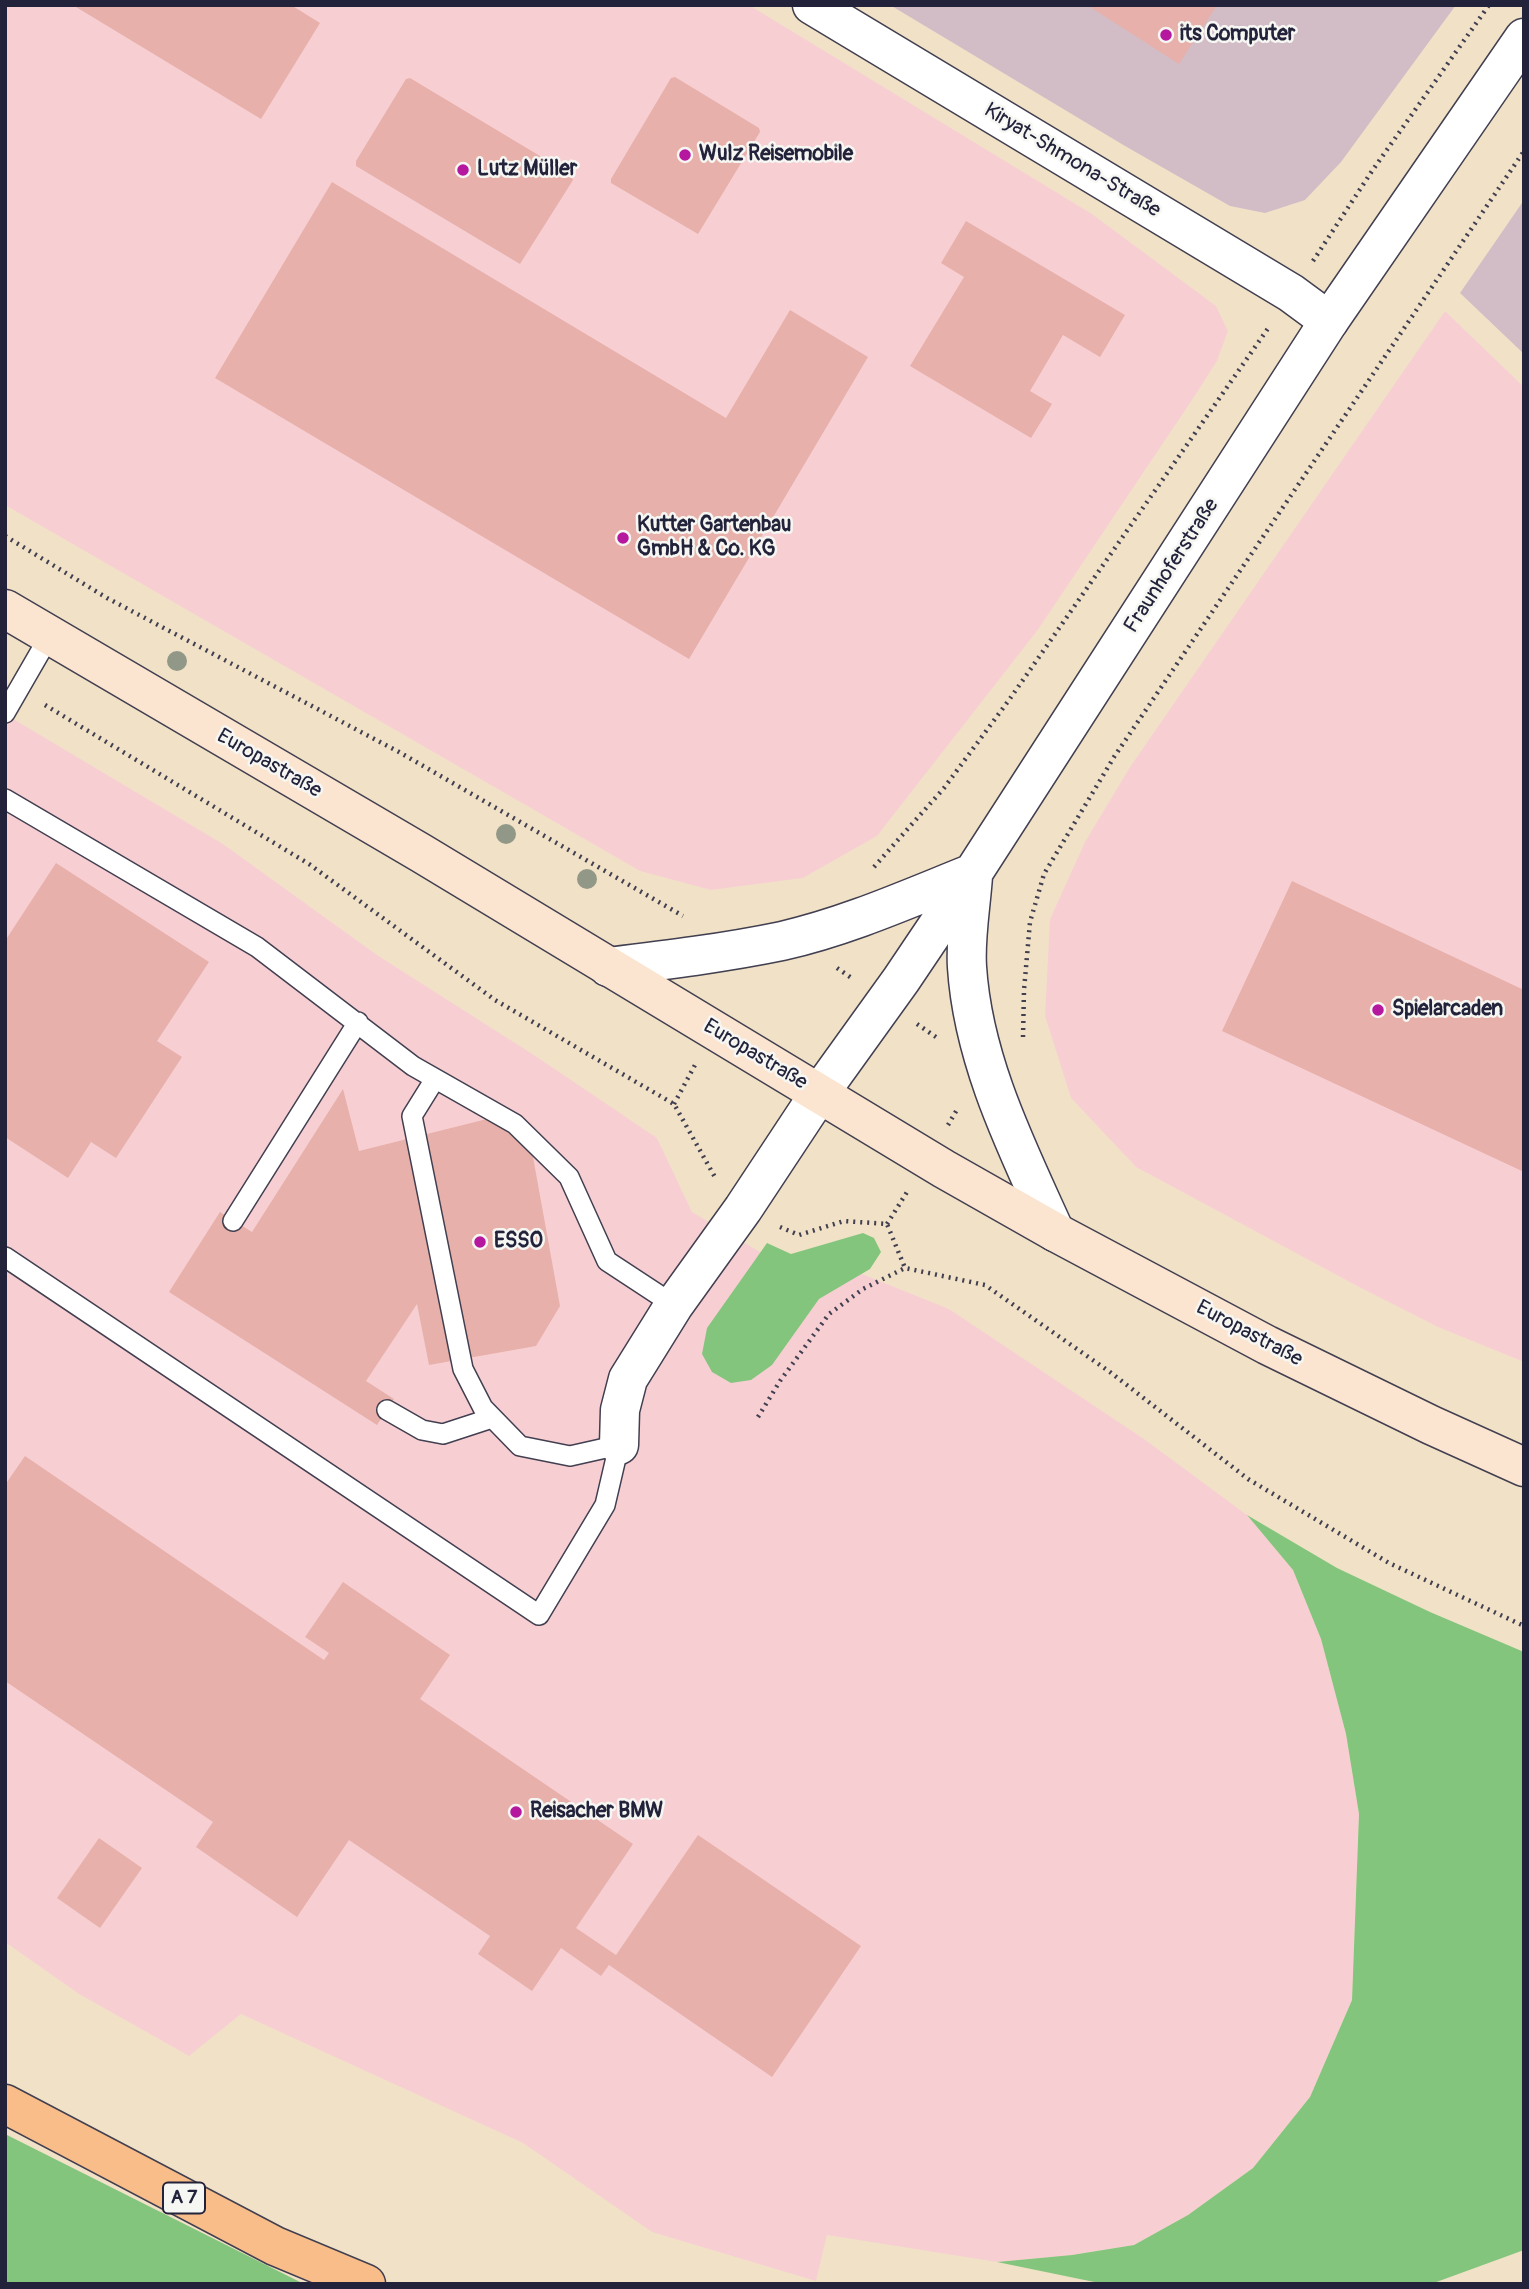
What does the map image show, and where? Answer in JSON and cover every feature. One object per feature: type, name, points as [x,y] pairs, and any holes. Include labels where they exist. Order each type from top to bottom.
[{"type":"highway","name":"A 7","points":[[5,2104],[275,2246],[366,2284]]},
{"type":"main road","name":"Europastraße","points":[[5,609],[421,853],[819,1094],[1055,1232],[1267,1345],[1524,1467]]},
{"type":"street","name":"Kiryat-Shmona-Straße","points":[[812,5],[1292,293],[1329,321]]},
{"type":"street","name":"Fraunhoferstraße","points":[[620,1445],[620,1410],[628,1379],[674,1305],[743,1209],[819,1094],[901,980],[973,873],[1329,321],[1524,38]]},
{"type":"street","points":[[608,967],[698,957],[784,940],[879,911],[973,873],[967,966],[975,1025],[986,1066],[1010,1132],[1055,1232]]},
{"type":"lane","points":[[5,713],[50,635]]},
{"type":"lane","points":[[5,799],[257,947],[413,1066],[515,1124],[569,1177],[607,1261],[674,1305]]},
{"type":"lane","points":[[233,1221],[358,1022]]},
{"type":"lane","points":[[5,1257],[539,1615],[605,1505],[620,1445],[570,1456],[520,1446],[483,1408],[463,1370],[412,1116],[435,1080]]},
{"type":"lane","points":[[387,1410],[422,1430],[443,1434],[492,1418]]},
{"type":"path","points":[[862,873],[874,867],[944,788],[1168,475],[1372,171],[1489,5]]},
{"type":"path","points":[[887,1224],[961,1103],[960,1081],[986,1066],[1023,1052],[1024,990],[1030,922],[1044,874],[1114,757],[1524,151]]},
{"type":"path","points":[[5,536],[107,598],[399,752],[684,917]]},
{"type":"path","points":[[19,689],[309,864],[495,1000],[674,1104],[727,1195],[743,1209],[799,1235],[844,1221],[887,1224]]},
{"type":"path","points":[[887,1224],[905,1268]]},
{"type":"path","points":[[758,1418],[780,1381],[829,1314],[863,1289],[905,1268],[985,1285],[1110,1372],[1248,1479],[1389,1563],[1524,1626]]},
{"type":"shaded area","points":[[5,5],[749,5],[1092,214],[1216,306],[1228,331],[1217,361],[1037,631],[877,836],[803,878],[711,890],[640,871],[5,505]]},
{"type":"shaded area","points":[[890,5],[1456,5],[1341,162],[1305,200],[1265,213],[1230,206]]},
{"type":"shaded area","points":[[1524,200],[1524,354],[1460,293]]},
{"type":"shaded area","points":[[1445,311],[1524,387],[1524,1362],[1438,1327],[1136,1167],[1071,1098],[1045,1016],[1050,919],[1085,842],[1130,767]]},
{"type":"shaded area","points":[[5,714],[223,844],[377,955],[534,1055],[657,1138],[692,1212],[772,1259],[837,1264],[949,1309],[1144,1439],[1247,1515],[1293,1570],[1321,1639],[1346,1734],[1359,1814],[1352,2000],[1310,2097],[1253,2168],[1188,2215],[1134,2245],[1072,2255],[997,2262],[827,2235],[816,2281],[652,2232],[523,2143],[241,2014],[189,2056],[79,1994],[5,1942]]},
{"type":"green space","points":[[863,1233],[874,1238],[881,1252],[870,1269],[819,1299],[772,1365],[751,1380],[731,1383],[712,1372],[702,1354],[707,1328],[767,1243],[791,1254]]},
{"type":"green space","points":[[1247,1515],[1337,1568],[1524,1652],[1524,2250],[1431,2284],[1104,2284],[997,2262],[1072,2255],[1134,2245],[1188,2215],[1253,2168],[1310,2097],[1352,2000],[1359,1814],[1346,1734],[1321,1639],[1293,1570]]},
{"type":"green space","points":[[5,2134],[304,2284],[5,2284]]},
{"type":"building","points":[[291,5],[320,23],[261,119],[76,7]]},
{"type":"building","name":"its Computer","points":[[1087,5],[1217,5],[1179,64]]},
{"type":"building","name":"Wulz Reisemobile","points":[[675,77],[759,128],[760,132],[698,234],[611,183],[671,78]]},
{"type":"building","name":"Lutz Müller","points":[[410,78],[570,174],[573,180],[520,264],[356,166],[356,161],[406,79]]},
{"type":"building","name":"Kutter Gartenbau GmbH & Co. KG","points":[[332,182],[726,418],[790,310],[868,357],[689,659],[215,378]]},
{"type":"building","points":[[966,221],[1125,315],[1100,357],[1063,335],[1030,391],[1052,404],[1031,438],[910,366],[964,277],[941,263]]},
{"type":"building","points":[[56,863],[209,962],[157,1041],[182,1057],[116,1158],[91,1142],[68,1178],[5,1137],[5,941]]},
{"type":"building","name":"Spielarcaden","points":[[1292,881],[1524,990],[1524,1172],[1222,1031]]},
{"type":"building","points":[[343,1089],[359,1151],[487,1119],[531,1146],[560,1306],[536,1346],[429,1365],[417,1304],[366,1381],[394,1399],[377,1425],[169,1292],[220,1212],[252,1232]]},
{"type":"building","points":[[25,1456],[324,1660],[329,1653],[305,1637],[343,1582],[450,1655],[420,1699],[633,1844],[576,1928],[616,1955],[698,1835],[861,1946],[772,2077],[609,1965],[601,1976],[561,1948],[532,1991],[478,1954],[490,1936],[349,1840],[297,1917],[196,1847],[213,1822],[5,1681],[5,1485]]},
{"type":"building","points":[[99,1838],[142,1868],[100,1928],[57,1898]]},
{"type":"place","name":"its Computer","points":[[1166,35]]},
{"type":"place","name":"Wulz Reisemobile","points":[[685,155]]},
{"type":"place","name":"Lutz Müller","points":[[463,170]]},
{"type":"place","name":"Kutter Gartenbau GmbH & Co. KG","points":[[623,538]]},
{"type":"place","name":"Spielarcaden","points":[[1378,1010]]},
{"type":"place","name":"ESSO","points":[[480,1242]]},
{"type":"place","name":"Reisacher BMW","points":[[516,1812]]}]
